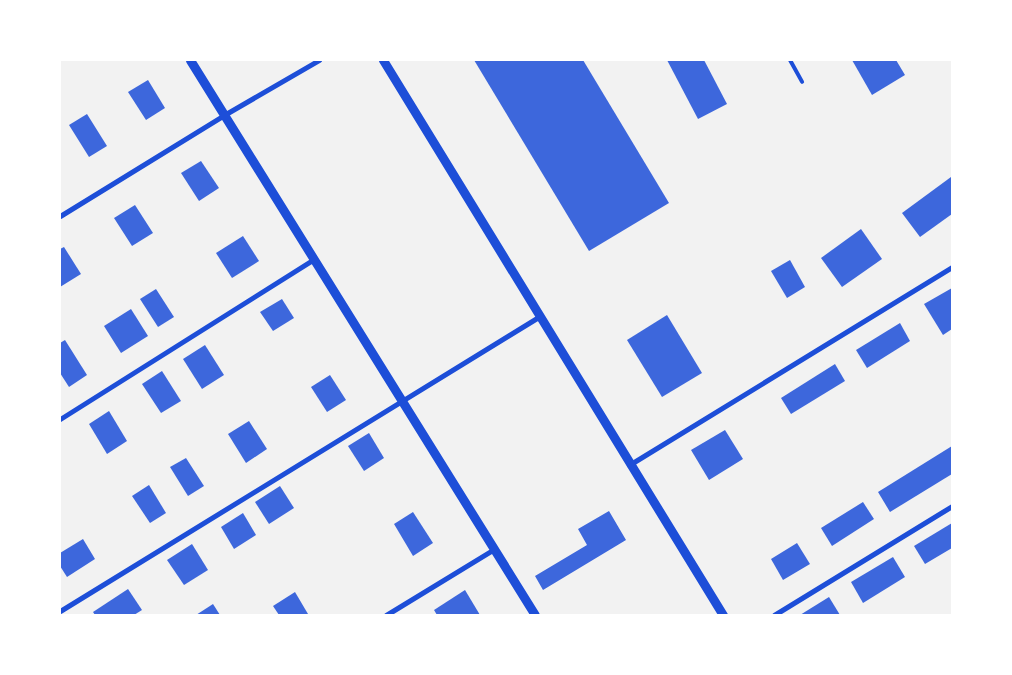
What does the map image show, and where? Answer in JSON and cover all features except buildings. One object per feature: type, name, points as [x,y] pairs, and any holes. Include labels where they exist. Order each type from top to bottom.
[{"type":"street","points":[[190,60],[535,615]]},
{"type":"street","points":[[60,216],[224,115],[319,60]]},
{"type":"street","points":[[383,60],[722,615]]},
{"type":"street","points":[[60,419],[314,259]]},
{"type":"street","points":[[629,465],[952,267]]},
{"type":"street","points":[[60,611],[540,315]]},
{"type":"street","points":[[774,615],[952,506]]},
{"type":"street","points":[[386,615],[494,549]]},
{"type":"lane","points":[[790,60],[802,82]]}]
